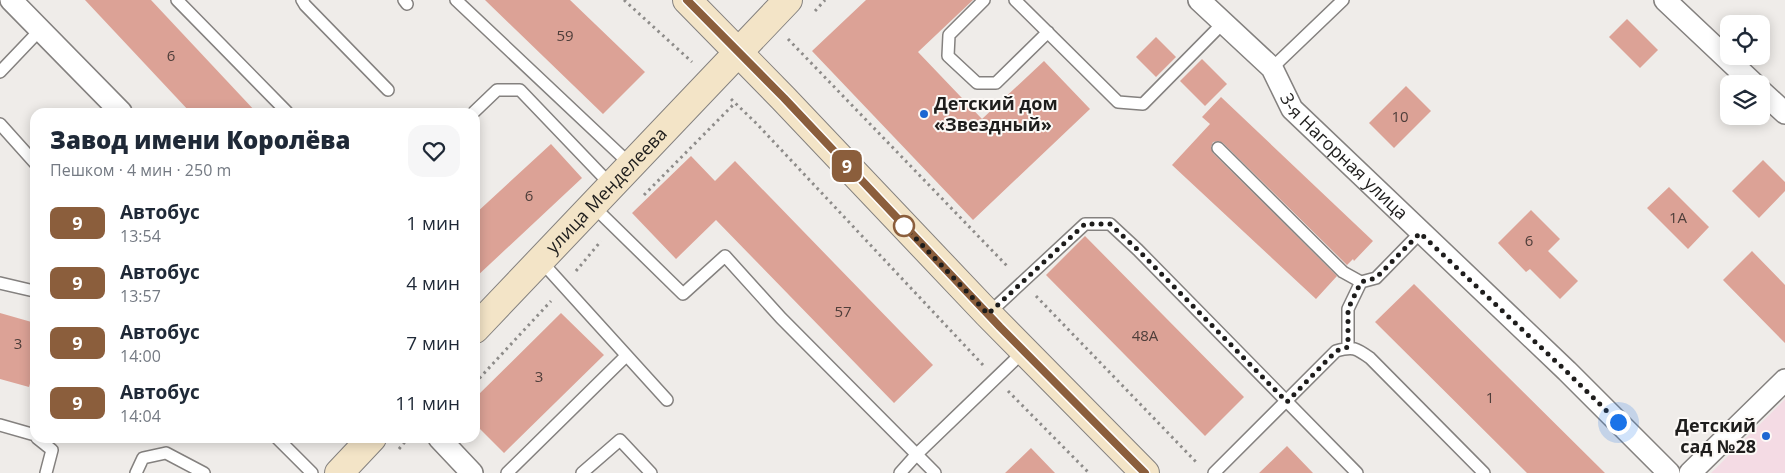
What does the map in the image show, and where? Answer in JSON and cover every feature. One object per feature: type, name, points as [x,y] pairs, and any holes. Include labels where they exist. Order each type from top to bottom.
[{"type":"main road","points":[[687,0],[988,314],[1145,473]]},
{"type":"main road","name":"улица Менделеева","points":[[480,324],[779,10]]},
{"type":"main road","points":[[339,473],[367,443]]},
{"type":"street","points":[[11,0],[117,108]]},
{"type":"street","name":"3-я Нагорная улица","points":[[1199,0],[1272,68],[1292,109],[1566,371],[1669,473]]},
{"type":"street","points":[[1664,0],[1744,75]]},
{"type":"street","points":[[1770,99],[1785,112]]},
{"type":"street","points":[[1690,473],[1785,380]]},
{"type":"street","points":[[444,443],[472,473]]},
{"type":"lane","points":[[177,0],[283,108]]},
{"type":"lane","points":[[302,0],[388,90]]},
{"type":"lane","points":[[456,0],[631,165]]},
{"type":"lane","points":[[984,0],[949,35],[948,56],[977,83],[996,83],[1048,32]]},
{"type":"lane","points":[[1015,0],[1118,102],[1143,104],[1223,23]]},
{"type":"lane","points":[[1272,68],[1343,0]]},
{"type":"lane","points":[[0,72],[40,30]]},
{"type":"lane","points":[[478,108],[497,90],[520,90],[612,185]]},
{"type":"lane","points":[[0,124],[30,157]]},
{"type":"lane","points":[[1218,148],[1343,272],[1361,282],[1376,278],[1420,233]]},
{"type":"lane","points":[[592,205],[683,294],[725,256],[781,318],[935,473]]},
{"type":"lane","points":[[988,314],[1085,224],[1110,224],[1138,250],[1357,473]]},
{"type":"lane","points":[[540,260],[667,400]]},
{"type":"lane","points":[[1348,347],[1348,309],[1361,282]]},
{"type":"lane","points":[[0,283],[30,291]]},
{"type":"lane","points":[[1214,473],[1336,351],[1348,347],[1359,350],[1370,358],[1484,473]]},
{"type":"lane","points":[[900,473],[917,454],[1024,351]]},
{"type":"lane","points":[[507,473],[626,356]]},
{"type":"lane","points":[[0,425],[30,434]]},
{"type":"lane","points":[[582,473],[620,440],[651,473]]},
{"type":"lane","points":[[44,443],[52,450],[46,473]]},
{"type":"lane","points":[[282,443],[312,473]]},
{"type":"lane","points":[[136,473],[143,458],[166,453],[204,473]]},
{"type":"path","points":[[624,0],[757,124],[995,379],[1089,473]]},
{"type":"path","points":[[779,10],[1023,282],[1200,466]]},
{"type":"shaded area","name":"Детский сад №28","points":[[1785,399],[1785,473],[1711,473]]},
{"type":"building","points":[[85,0],[151,0],[252,108],[186,108]]},
{"type":"building","points":[[485,0],[570,0],[645,72],[603,114]]},
{"type":"building","name":"Детский дом «Звездный»","points":[[866,0],[973,0],[918,52],[982,119],[1044,61],[1090,109],[973,220],[812,51]]},
{"type":"building","points":[[1627,19],[1658,50],[1640,68],[1609,37]]},
{"type":"building","points":[[1156,37],[1176,57],[1156,77],[1136,57]]},
{"type":"building","points":[[1202,59],[1227,84],[1205,106],[1180,81]]},
{"type":"building","points":[[1406,86],[1431,111],[1394,148],[1369,123]]},
{"type":"building","points":[[1221,97],[1373,241],[1354,261],[1353,259],[1347,265],[1223,143],[1219,141],[1213,142],[1211,147],[1213,153],[1337,276],[1316,299],[1172,165],[1210,124],[1202,117]]},
{"type":"building","points":[[551,144],[582,178],[480,273],[480,209]]},
{"type":"building","points":[[691,156],[715,181],[735,161],[933,365],[894,403],[716,220],[676,259],[632,213]]},
{"type":"building","points":[[1763,160],[1785,182],[1785,191],[1759,218],[1732,191]]},
{"type":"building","points":[[1669,187],[1709,227],[1688,249],[1647,208]]},
{"type":"building","points":[[1531,210],[1560,239],[1548,251],[1578,281],[1560,299],[1530,269],[1526,272],[1498,243]]},
{"type":"building","points":[[1085,236],[1244,397],[1205,436],[1046,275]]},
{"type":"building","points":[[1752,251],[1785,285],[1785,343],[1723,280]]},
{"type":"building","points":[[1414,284],[1605,473],[1527,473],[1375,322]]},
{"type":"building","points":[[0,313],[30,322],[30,384],[29,387],[0,379]]},
{"type":"building","points":[[561,313],[604,355],[504,453],[480,429],[480,393]]},
{"type":"building","points":[[1287,446],[1313,473],[1259,473]]},
{"type":"building","points":[[1031,448],[1055,473],[1005,473]]},
{"type":"bus line","name":"9","points":[[687,0],[784,98],[1000,327],[1145,473]]},
{"type":"place","name":"Детский дом «Звездный»","points":[[924,114]]},
{"type":"place","name":"Детский сад №28","points":[[1766,436]]},
{"type":"route","points":[[904,226],[988,314],[1085,224],[1110,224],[1138,250],[1287,402],[1336,351],[1348,347],[1348,309],[1361,282],[1376,278],[1420,233],[1618,422]]}]
